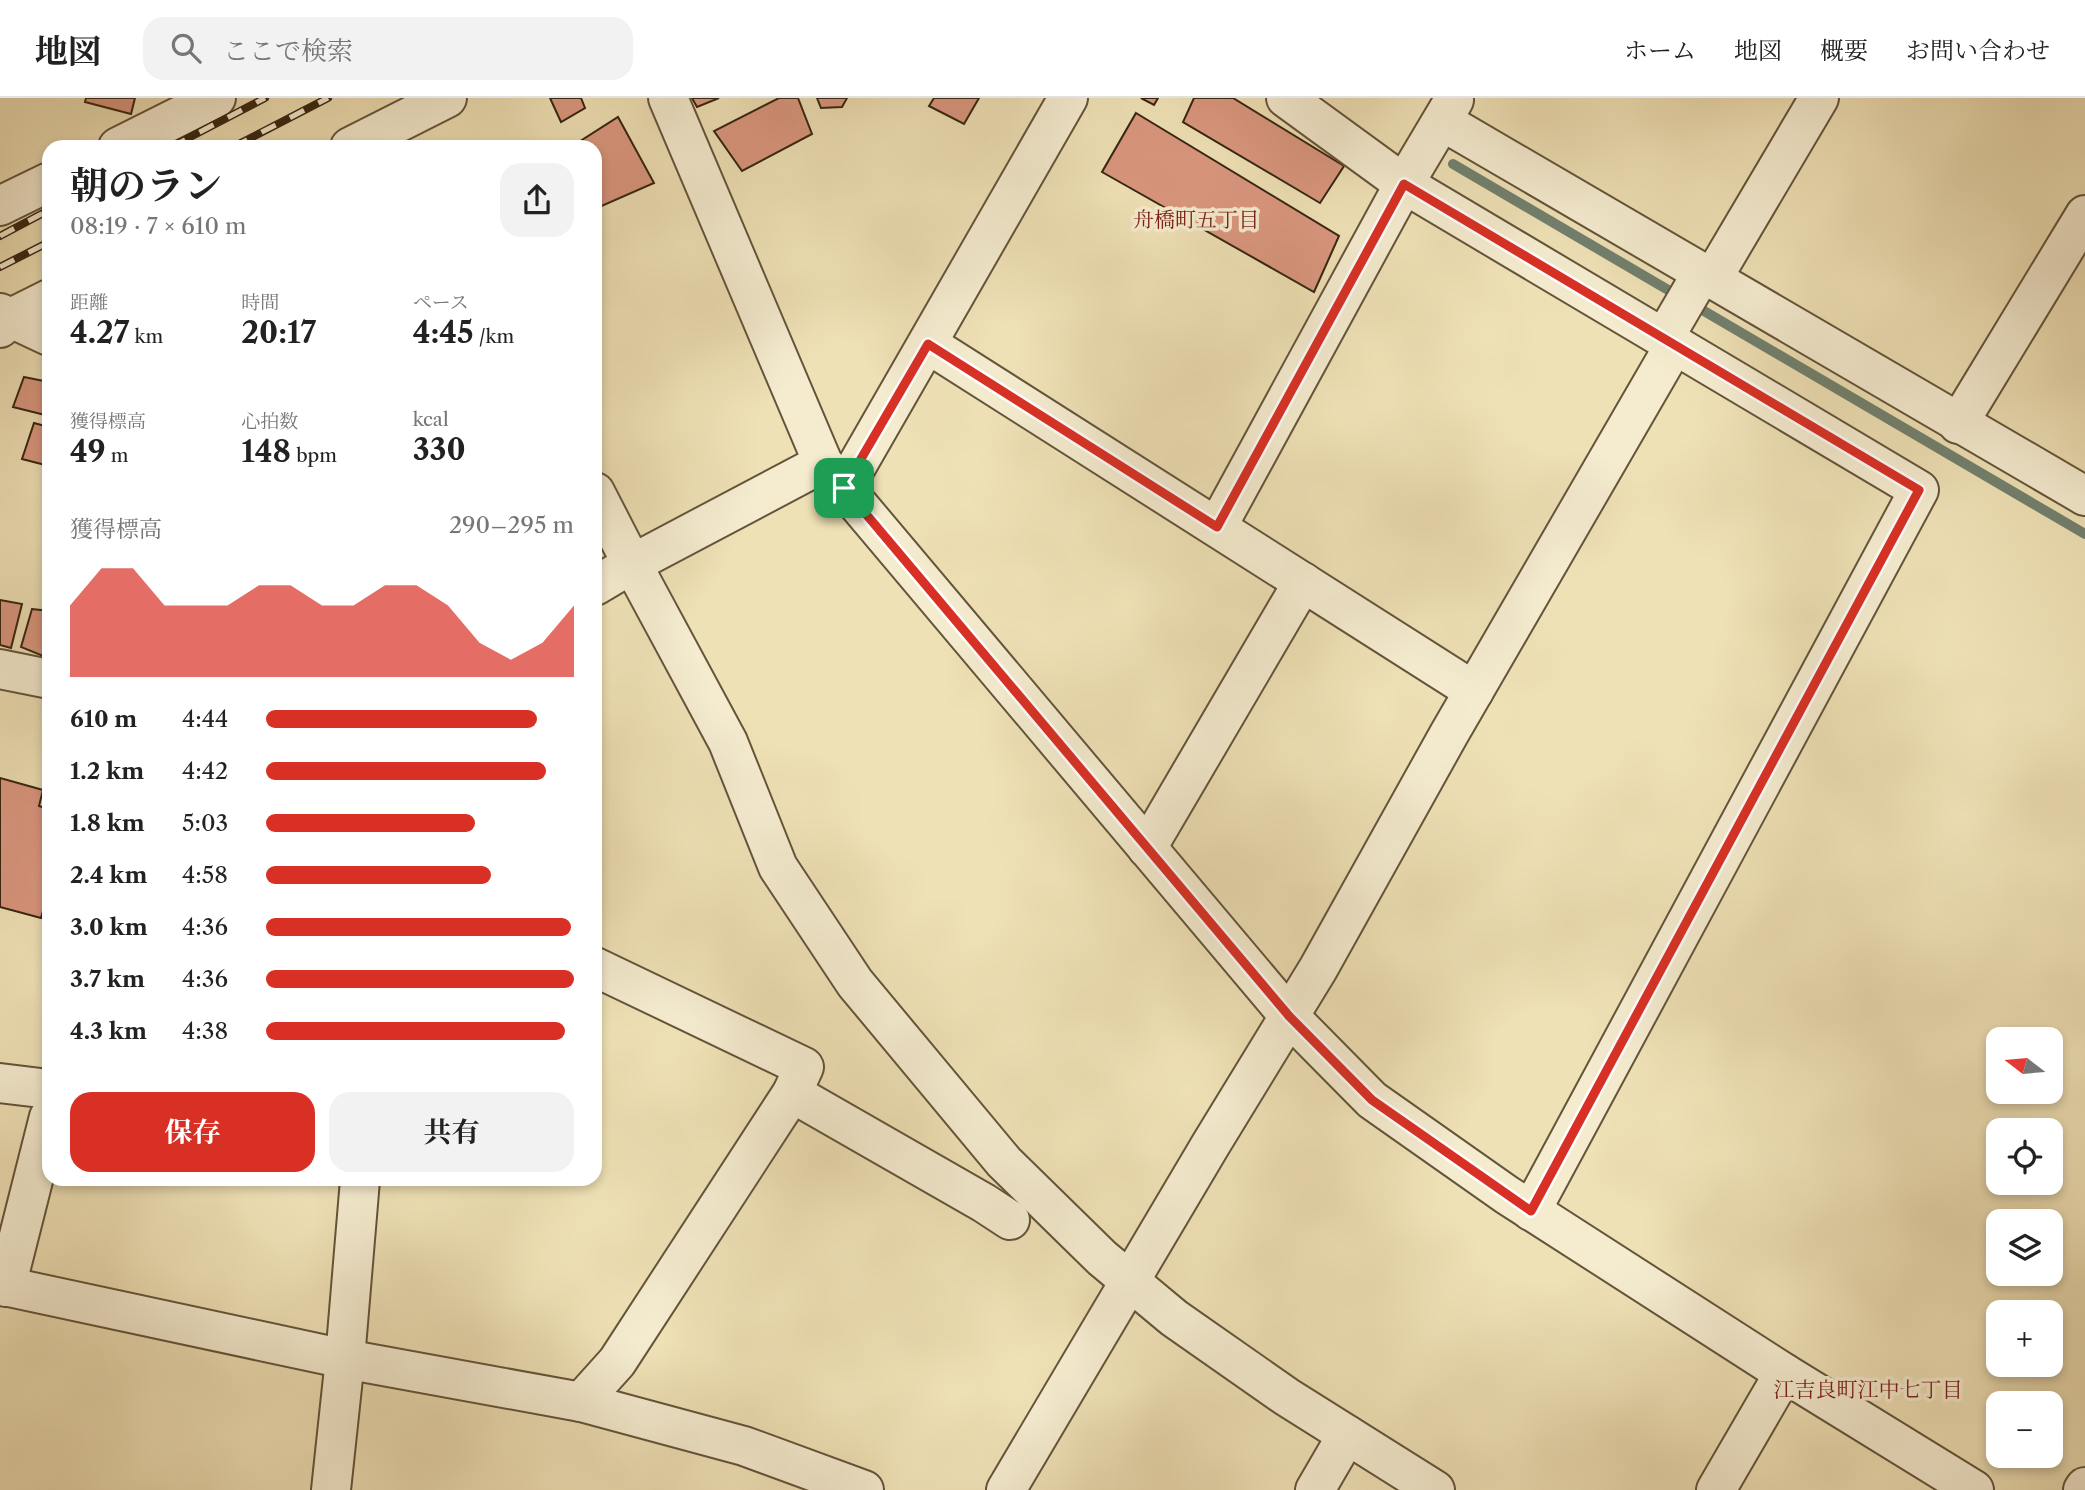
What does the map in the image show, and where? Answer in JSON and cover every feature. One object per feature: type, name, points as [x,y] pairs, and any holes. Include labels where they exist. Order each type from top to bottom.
[{"type":"street","points":[[132,140],[216,98]]},
{"type":"street","points":[[365,140],[447,98]]},
{"type":"street","points":[[668,98],[834,475],[1289,1016],[1372,1100],[1531,1211],[1784,1373],[1974,1490]]},
{"type":"street","points":[[602,582],[632,564],[834,475],[928,344],[1068,98]]},
{"type":"street","points":[[1286,98],[1404,184],[1670,336],[1919,490],[1531,1211]]},
{"type":"street","points":[[1006,1490],[1210,1144],[1318,969],[1703,278],[1819,98]]},
{"type":"street","points":[[1217,527],[1404,184],[1448,109],[1703,278],[2085,496]]},
{"type":"street","points":[[0,206],[42,185]]},
{"type":"street","points":[[1958,424],[2085,215]]},
{"type":"street","points":[[3,320],[42,302]]},
{"type":"street","points":[[3,320],[42,333]]},
{"type":"street","points":[[928,344],[1474,691]]},
{"type":"street","points":[[602,506],[728,742],[778,867],[855,983],[1004,1162],[1102,1258],[1174,1318],[1287,1397],[1435,1490]]},
{"type":"street","points":[[1147,848],[1303,582]]},
{"type":"street","points":[[0,669],[42,678]]},
{"type":"street","points":[[581,1402],[618,1362],[792,1093],[804,1067],[602,970]]},
{"type":"street","points":[[0,1083],[42,1088]]},
{"type":"street","points":[[792,1093],[985,1203],[1010,1220]]},
{"type":"street","points":[[42,1142],[3,1286],[345,1359],[581,1402],[744,1446],[864,1490]]},
{"type":"street","points":[[331,1490],[359,1186]]},
{"type":"street","points":[[1716,1490],[1784,1373]]},
{"type":"street","points":[[1315,1490],[1348,1435]]},
{"type":"building","points":[[86,98],[135,98],[131,114],[85,102]]},
{"type":"building","points":[[550,98],[581,98],[585,108],[561,122]]},
{"type":"building","points":[[692,98],[719,98],[697,107]]},
{"type":"building","points":[[779,98],[798,98],[812,134],[742,171],[714,131]]},
{"type":"building","points":[[817,98],[847,98],[842,107],[821,108]]},
{"type":"building","points":[[934,98],[979,98],[964,124],[929,106]]},
{"type":"building","points":[[1141,98],[1158,98],[1154,105]]},
{"type":"building","points":[[1194,98],[1233,98],[1344,166],[1320,203],[1183,122]]},
{"type":"building","points":[[1136,113],[1339,236],[1314,292],[1102,172]]},
{"type":"building","points":[[618,117],[654,183],[602,206],[602,140],[582,140]]},
{"type":"building","points":[[24,377],[42,381],[42,414],[13,407]]},
{"type":"building","points":[[34,423],[42,425],[42,464],[22,459]]},
{"type":"building","points":[[0,600],[22,604],[11,648],[0,645]]},
{"type":"building","points":[[32,609],[42,610],[42,656],[21,647]]},
{"type":"building","points":[[0,778],[42,790],[39,806],[42,807],[42,914],[41,918],[0,907]]},
{"type":"waterway","points":[[1453,164],[2085,534]]},
{"type":"railway","points":[[184,140],[265,98]]},
{"type":"railway","points":[[247,140],[328,98]]},
{"type":"railway","points":[[0,236],[42,214]]},
{"type":"railway","points":[[0,267],[42,246]]},
{"type":"district","name":"舟橋町五丁目","points":[[1196,219]]},
{"type":"district","name":"江吉良町江中七丁目","points":[[1868,1389]]},
{"type":"route","points":[[1404,184],[1919,490],[1531,1211],[1372,1100],[1289,1016],[844,488],[928,344],[1217,527],[1404,184]]}]
